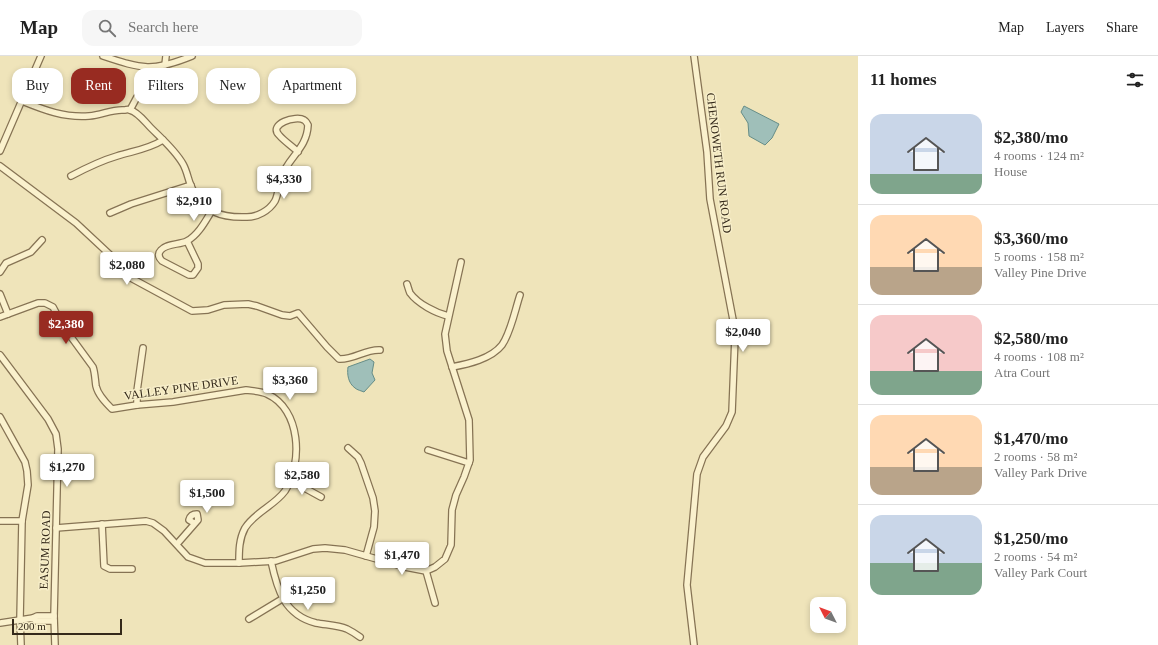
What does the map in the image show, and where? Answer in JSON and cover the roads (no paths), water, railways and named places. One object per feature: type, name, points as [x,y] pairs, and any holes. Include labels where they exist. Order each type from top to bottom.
[{"type":"street","points":[[36,68],[41,56]]},
{"type":"street","points":[[103,56],[149,68],[165,65],[192,56]]},
{"type":"street","points":[[165,65],[166,56]]},
{"type":"street","name":"CHENOWETH RUN ROAD","points":[[694,56],[707,152],[710,199],[735,337],[732,412],[726,426],[702,457],[697,474],[687,585],[694,645]]},
{"type":"street","points":[[130,110],[134,103]]},
{"type":"street","points":[[0,151],[21,104]]},
{"type":"street","points":[[30,104],[55,114],[73,116],[89,116],[117,109],[130,110],[143,120],[163,140],[184,165],[191,185],[201,202],[211,212],[236,217],[254,217],[264,212],[274,201],[283,173],[298,152],[305,140],[308,125],[303,119],[296,118],[282,122],[276,130],[278,135],[298,152]]},
{"type":"street","points":[[71,176],[88,166],[154,146],[163,140]]},
{"type":"street","points":[[0,166],[76,223],[121,265],[131,278],[192,311],[208,310],[224,305],[248,304],[282,315],[290,316],[298,313],[327,347],[340,359],[347,359],[373,350],[380,350]]},
{"type":"street","points":[[110,213],[132,204],[191,185]]},
{"type":"street","points":[[187,241],[198,264],[198,268],[193,274],[189,275],[162,261],[159,258],[160,250],[164,247],[187,241],[197,234],[211,212]]},
{"type":"street","points":[[0,272],[6,264],[31,252],[42,240]]},
{"type":"street","points":[[56,528],[146,521],[158,526],[188,557],[199,562],[208,563],[271,561],[313,549],[325,548],[344,550],[405,567],[426,571],[435,567],[445,559],[451,545],[452,510],[456,495],[469,462],[469,420],[447,351],[445,334],[461,262]]},
{"type":"street","points":[[407,284],[410,293],[423,304],[437,313],[448,316]]},
{"type":"street","points":[[0,294],[8,314],[0,317]]},
{"type":"street","points":[[452,367],[463,365],[491,355],[502,345],[511,327],[520,295]]},
{"type":"street","name":"VALLEY PINE DRIVE","points":[[8,314],[38,303],[44,303],[53,307],[63,326],[93,367],[95,372],[96,387],[99,394],[112,410],[137,405],[173,402],[246,390],[268,394],[284,408],[291,418],[293,425],[296,454],[294,468],[290,480],[281,496],[258,514],[245,528],[240,541],[239,563]]},
{"type":"street","points":[[137,405],[136,391],[143,348]]},
{"type":"street","name":"EASUM ROAD","points":[[0,355],[48,420],[56,434],[58,449],[54,619],[55,645]]},
{"type":"street","points":[[0,417],[25,462],[27,471],[28,484],[22,521],[20,619],[21,645]]},
{"type":"street","points":[[348,448],[358,457],[361,463],[374,506],[374,527],[366,556]]},
{"type":"street","points":[[428,450],[469,462]]},
{"type":"street","points":[[290,480],[321,497]]},
{"type":"street","points":[[0,521],[22,521]]},
{"type":"street","points":[[176,544],[194,523]]},
{"type":"street","points":[[102,524],[104,566],[110,569],[132,569]]},
{"type":"street","points":[[271,561],[276,584],[282,599],[296,614],[315,623],[345,628],[360,637]]},
{"type":"street","points":[[426,571],[435,603]]},
{"type":"street","points":[[249,619],[282,599]]},
{"type":"street","points":[[0,623],[33,618],[36,620],[54,619]]},
{"type":"water","points":[[744,106],[779,124],[772,138],[765,145],[749,136],[748,123],[741,112]]},
{"type":"water","points":[[370,359],[374,362],[372,373],[375,380],[364,392],[356,389],[349,381],[348,367]]}]
